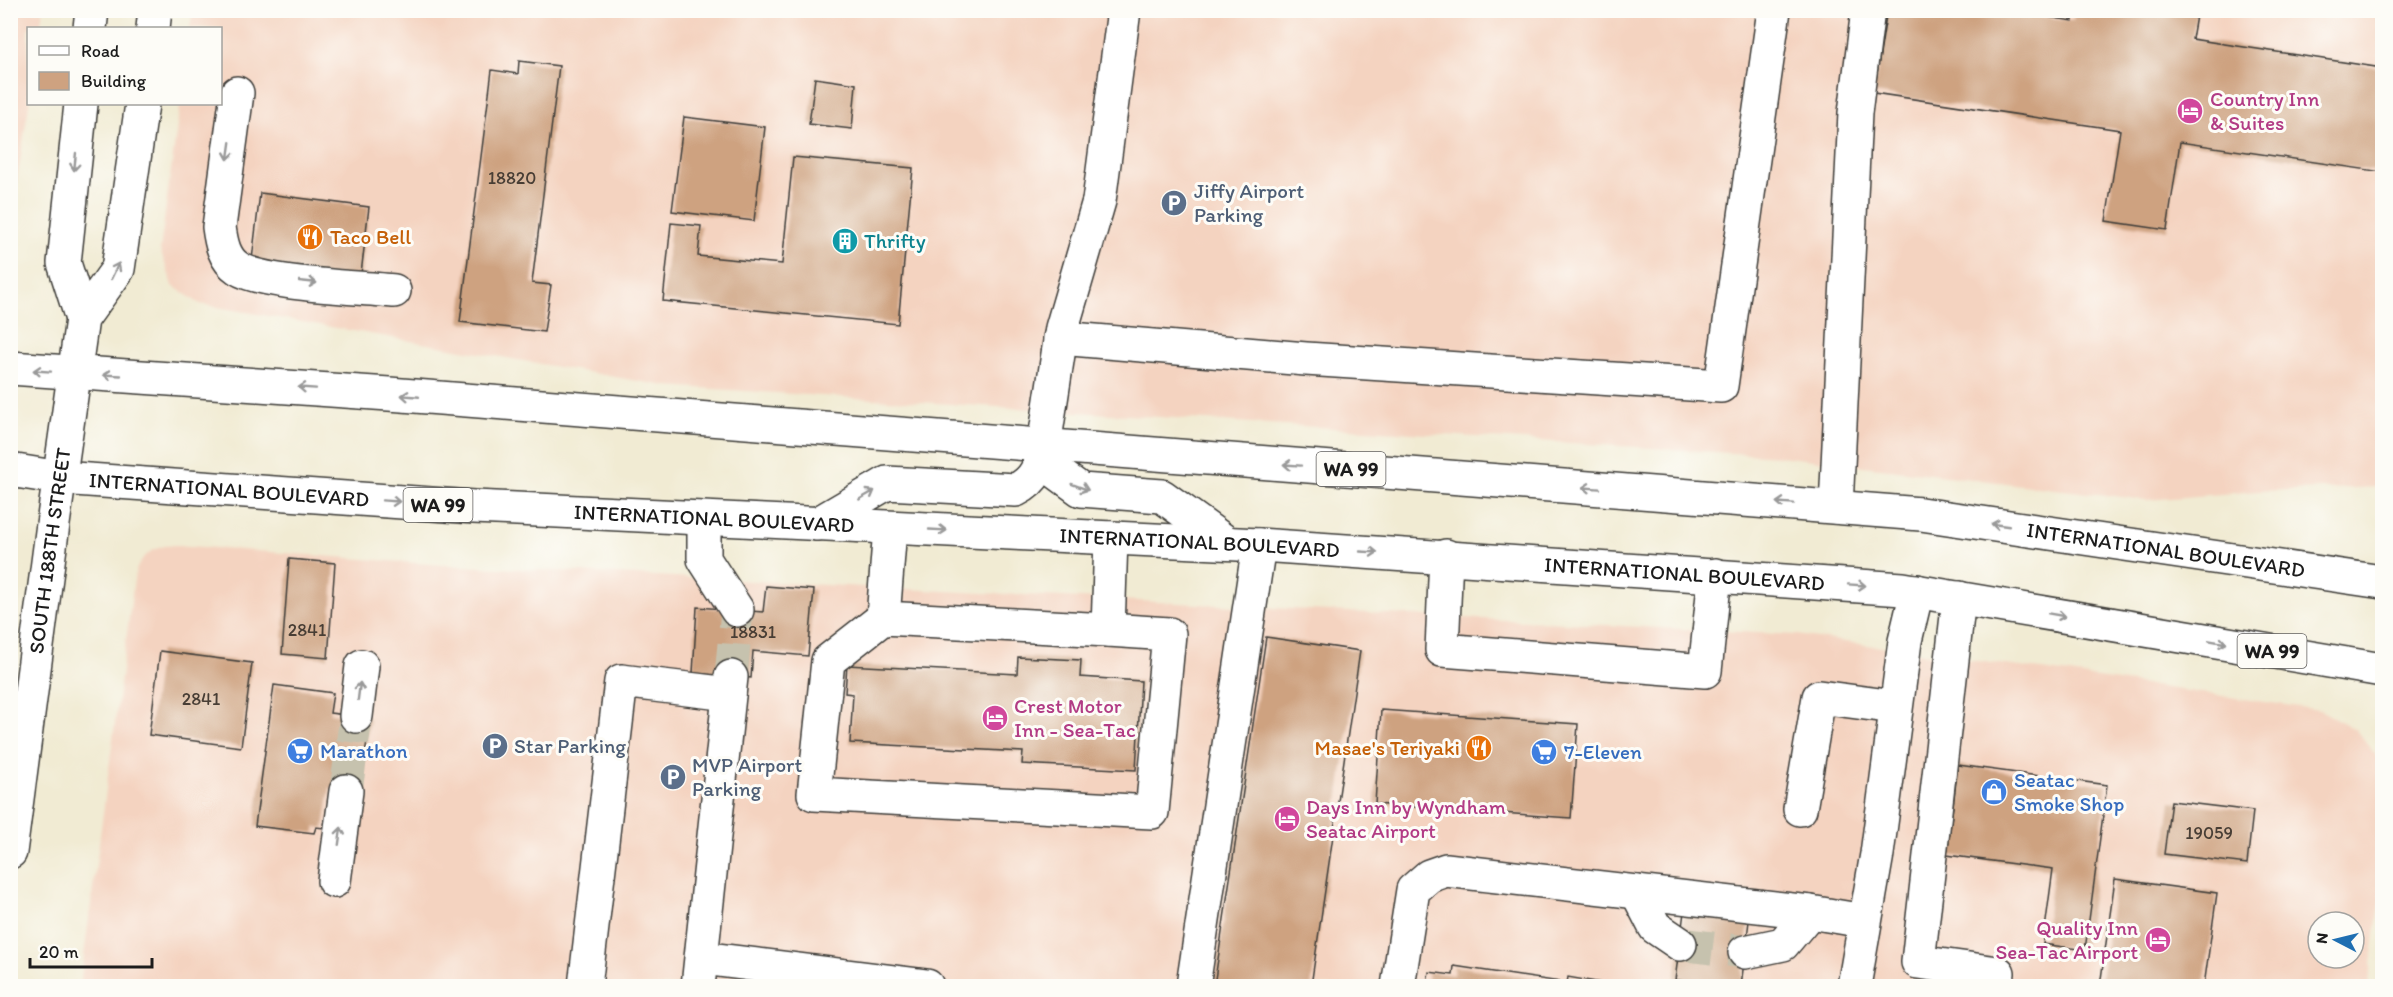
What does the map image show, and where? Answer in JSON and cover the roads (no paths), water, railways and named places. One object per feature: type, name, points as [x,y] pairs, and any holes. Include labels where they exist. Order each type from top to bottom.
[{"type":"main road","points":[[90,27],[92,10]]},
{"type":"main road","points":[[153,27],[155,10]]},
{"type":"main road","points":[[817,524],[887,483],[1016,490],[1034,477],[1040,465],[1044,446],[1060,338],[1099,201],[1124,10]]},
{"type":"main road","points":[[1060,338],[1306,359],[1721,386],[1774,10]]},
{"type":"main road","points":[[1836,507],[1856,113],[1869,10]]},
{"type":"main road","points":[[237,93],[219,227],[221,243],[228,257],[237,267],[267,278],[394,291]]},
{"type":"main road","name":"SOUTH 188TH STREET","points":[[10,852],[82,319],[64,263],[81,105]]},
{"type":"main road","name":"SOUTH 188TH STREET","points":[[82,319],[118,268],[142,105]]},
{"type":"main road","name":"INTERNATIONAL BOULEVARD","points":[[10,368],[389,394],[1921,514],[2382,582]]},
{"type":"main road","points":[[1044,446],[1047,459],[1055,471],[1081,490],[1162,496],[1227,543]]},
{"type":"main road","name":"INTERNATIONAL BOULEVARD","points":[[10,470],[60,478],[474,507],[1227,543],[1446,556],[1917,591],[2382,670]]},
{"type":"main road","points":[[704,519],[704,559],[737,610]]},
{"type":"main road","points":[[883,618],[890,528]]},
{"type":"main road","points":[[1108,630],[1111,538]]},
{"type":"main road","points":[[1193,987],[1260,545]]},
{"type":"main road","points":[[1446,556],[1442,650],[1705,671],[1715,575]]},
{"type":"main road","points":[[1854,987],[1877,854],[1905,641],[1917,591]]},
{"type":"main road","points":[[1959,598],[1918,962],[1998,973],[1996,987]]},
{"type":"main road","points":[[883,618],[1169,634],[1152,812],[814,794],[828,661],[883,618]]},
{"type":"main road","points":[[356,716],[363,666]]},
{"type":"main road","points":[[585,987],[621,681],[730,685],[700,972],[927,987]]},
{"type":"main road","points":[[1800,809],[1819,697],[1895,707]]},
{"type":"main road","points":[[334,881],[346,791]]},
{"type":"main road","points":[[1398,987],[1413,890],[1430,876],[1446,870],[1810,912],[1864,921]]},
{"type":"main road","points":[[1637,892],[1655,927],[1680,944]]},
{"type":"main road","points":[[1745,952],[1783,944],[1810,912]]},
{"type":"tunnel","points":[[731,677],[737,610]]},
{"type":"tunnel","points":[[346,791],[356,716]]},
{"type":"tunnel","points":[[1680,944],[1745,952]]},
{"type":"place","name":"Country Inn & Suites","points":[[2190,111]]},
{"type":"place","name":"Jiffy Airport Parking","points":[[1174,203]]},
{"type":"place","name":"Taco Bell","points":[[310,237]]},
{"type":"place","name":"Thrifty","points":[[845,241]]},
{"type":"place","name":"Crest Motor Inn - Sea-Tac","points":[[995,718]]},
{"type":"place","name":"Star Parking","points":[[495,746]]},
{"type":"place","name":"Masae's Teriyaki","points":[[1479,748]]},
{"type":"place","name":"Marathon","points":[[300,751]]},
{"type":"place","name":"7-Eleven","points":[[1544,752]]},
{"type":"place","name":"MVP Airport Parking","points":[[673,777]]},
{"type":"place","name":"Seatac Smoke Shop","points":[[1994,792]]},
{"type":"place","name":"Days Inn by Wyndham Seatac Airport","points":[[1287,819]]},
{"type":"place","name":"Quality Inn Sea-Tac Airport","points":[[2158,940]]}]
